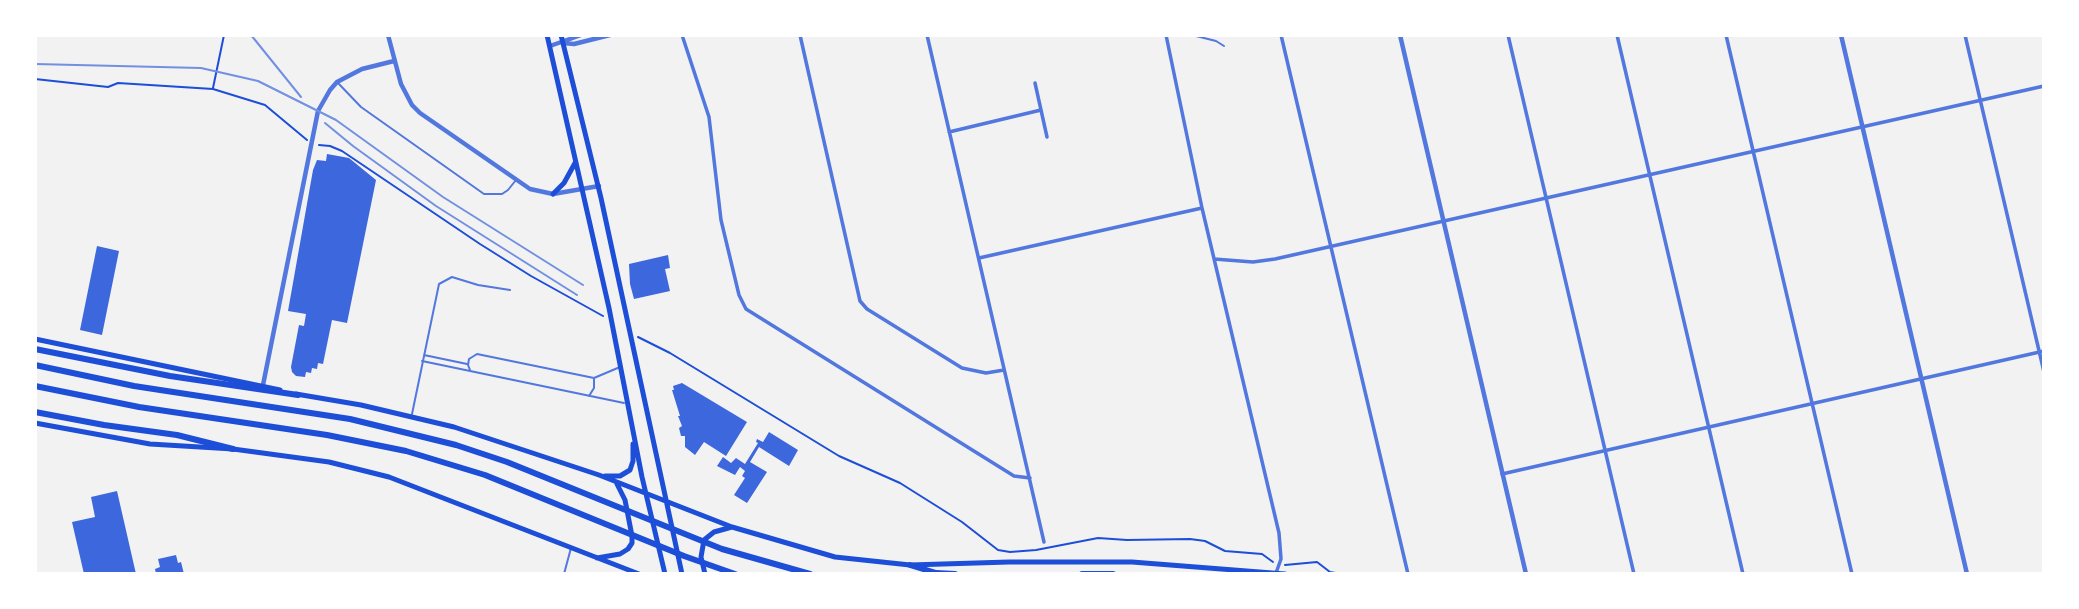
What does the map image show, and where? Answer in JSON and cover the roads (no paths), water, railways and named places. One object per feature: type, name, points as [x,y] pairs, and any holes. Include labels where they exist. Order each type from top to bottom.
[{"type":"highway","points":[[35,349],[170,376],[298,395]]},
{"type":"highway","points":[[35,365],[134,386],[350,419],[456,445],[507,462],[722,549],[810,574]]},
{"type":"highway","points":[[35,386],[139,407],[353,439],[420,455],[485,475],[735,574]]},
{"type":"highway","points":[[35,412],[177,435],[233,449]]},
{"type":"highway","points":[[910,565],[936,573],[955,574]]},
{"type":"highway","points":[[1082,574],[1112,574]]},
{"type":"main road","points":[[547,35],[629,404],[633,457],[629,470],[620,476],[599,475]]},
{"type":"main road","points":[[561,35],[599,186],[682,573]]},
{"type":"main road","points":[[568,129],[583,125]]},
{"type":"main road","points":[[553,194],[564,183],[575,163]]},
{"type":"main road","points":[[597,257],[614,253]]},
{"type":"main road","points":[[35,339],[454,427],[599,475],[732,527],[835,557],[910,565],[1132,562],[1285,574]]},
{"type":"main road","points":[[621,366],[637,362]]},
{"type":"main road","points":[[35,423],[150,444],[233,449],[329,462],[389,477],[639,574]]},
{"type":"main road","points":[[632,430],[665,574]]},
{"type":"main road","points":[[595,558],[611,556],[628,549],[632,543],[625,500],[617,484]]},
{"type":"main road","points":[[705,574],[701,556],[704,540],[714,532],[732,527]]},
{"type":"street","points":[[388,35],[406,95],[420,113],[530,189],[553,194],[599,186]]},
{"type":"street","points":[[563,43],[581,35]]},
{"type":"street","points":[[550,46],[574,44],[610,35]]},
{"type":"street","points":[[682,35],[709,117],[721,220],[739,295],[746,309],[1014,476],[1030,478]]},
{"type":"street","points":[[800,35],[860,301],[867,309],[962,368],[986,373],[1004,370]]},
{"type":"street","points":[[927,35],[1044,542]]},
{"type":"street","points":[[1166,35],[1202,208],[1279,533],[1281,559],[1276,573]]},
{"type":"street","points":[[1280,35],[1408,574]]},
{"type":"street","points":[[1400,35],[1526,574]]},
{"type":"street","points":[[1508,35],[1634,574]]},
{"type":"street","points":[[1618,35],[1743,574]]},
{"type":"street","points":[[1726,35],[1852,574]]},
{"type":"street","points":[[1841,35],[1966,574]]},
{"type":"street","points":[[1965,35],[2042,351],[2044,372]]},
{"type":"street","points":[[263,385],[318,111],[337,82],[362,69],[394,61]]},
{"type":"street","points":[[1035,83],[1047,136]]},
{"type":"street","points":[[1214,260],[1263,261],[2044,86]]},
{"type":"street","points":[[949,132],[1041,110]]},
{"type":"street","points":[[978,259],[1202,208]]},
{"type":"street","points":[[1502,474],[2042,351]]},
{"type":"lane","points":[[1192,35],[1216,41],[1224,46]]},
{"type":"lane","points":[[337,82],[361,107],[484,194],[493,196],[505,193],[516,179]]},
{"type":"lane","points":[[411,416],[437,288],[442,280],[452,277],[478,285],[510,290]]},
{"type":"lane","points":[[468,364],[471,357],[477,354],[594,378],[621,366]]},
{"type":"lane","points":[[423,355],[468,364],[473,373]]},
{"type":"lane","points":[[422,361],[629,404]]},
{"type":"lane","points":[[588,397],[594,388],[594,378]]},
{"type":"lane","points":[[564,574],[571,548]]},
{"type":"tram line","points":[[251,35],[301,97]]},
{"type":"tram line","points":[[35,64],[201,68],[258,81],[336,120],[443,197],[583,285]]},
{"type":"tram line","points":[[325,123],[436,206],[577,295]]}]
